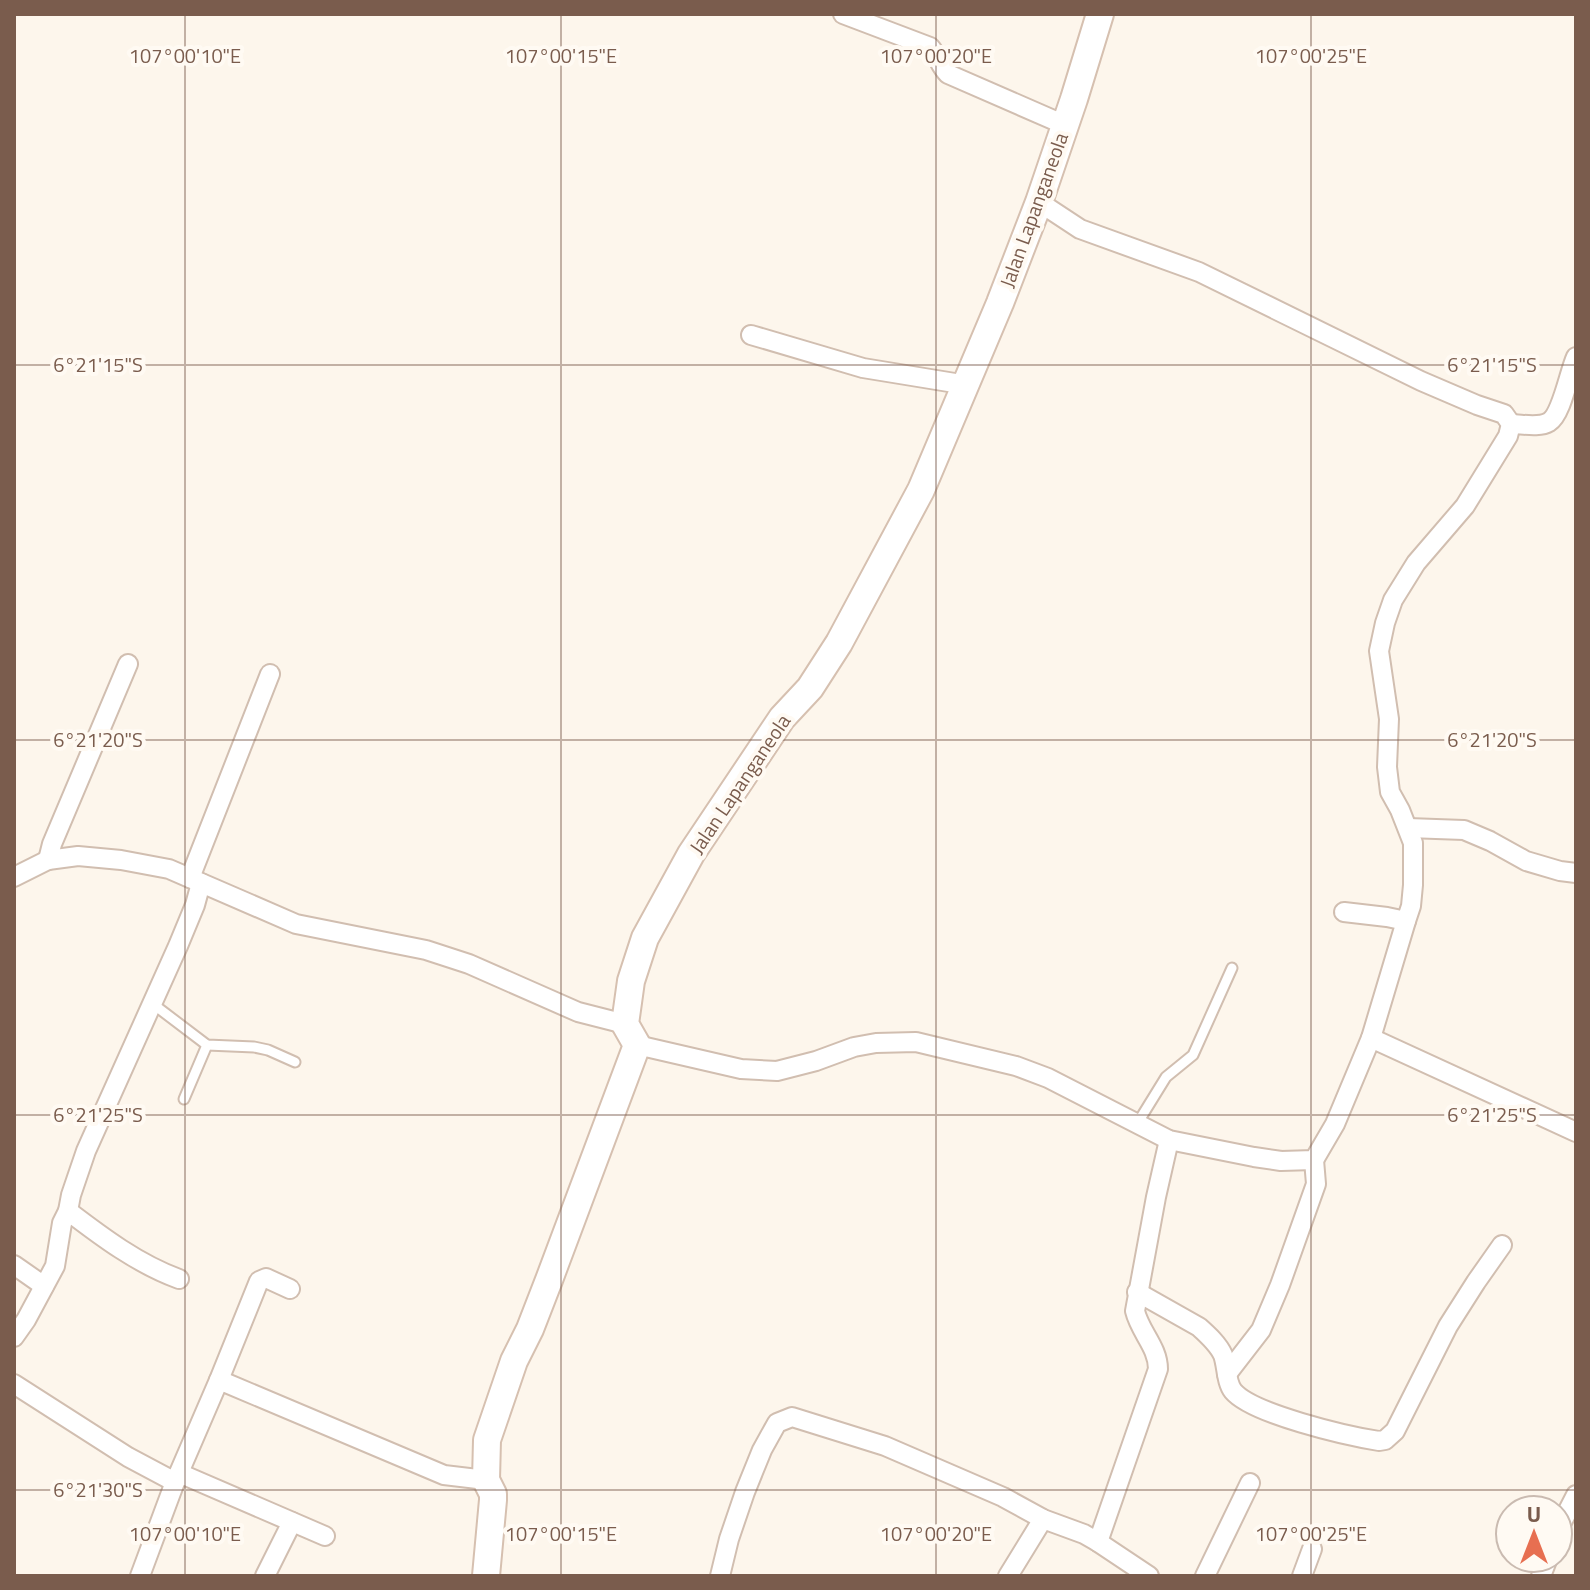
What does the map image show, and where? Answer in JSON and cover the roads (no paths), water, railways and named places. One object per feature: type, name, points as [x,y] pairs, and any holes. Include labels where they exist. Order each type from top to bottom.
[{"type":"street","points":[[843,14],[930,47],[938,57],[940,67],[948,74],[1065,125]]},
{"type":"street","name":"Jalan Lapanganeola","points":[[486,1576],[493,1500],[486,1480],[487,1440],[514,1361],[544,1292],[631,1034],[631,981],[645,938],[691,854],[782,718],[810,688],[839,643],[921,490],[967,385],[1039,202],[1100,14]]},
{"type":"street","points":[[1039,202],[1080,229],[1199,272],[1421,381],[1504,414],[1511,424],[1508,436],[1465,506],[1416,563],[1393,600],[1385,623],[1379,651],[1389,719],[1387,767],[1390,792],[1413,843],[1411,906],[1371,1038],[1335,1124],[1314,1160],[1316,1184],[1280,1285],[1261,1330],[1227,1374]]},
{"type":"street","points":[[751,335],[863,368],[967,385]]},
{"type":"street","points":[[1511,424],[1549,422],[1558,410],[1576,357]]},
{"type":"street","points":[[48,860],[128,664]]},
{"type":"street","points":[[14,1337],[55,1266],[62,1223],[86,1151],[195,905],[196,880],[270,674]]},
{"type":"street","points":[[1408,828],[1464,830],[1526,861],[1576,873]]},
{"type":"street","points":[[17,872],[48,860],[78,856],[169,869],[296,924],[426,950],[469,964],[631,1034],[741,1069],[777,1071],[854,1047],[916,1042],[1016,1066],[1048,1078],[1169,1140],[1281,1161],[1314,1160]]},
{"type":"street","points":[[1344,912],[1406,921]]},
{"type":"street","points":[[1371,1038],[1576,1132]]},
{"type":"street","points":[[1098,1542],[1158,1369],[1150,1340],[1137,1321],[1135,1311],[1169,1140]]},
{"type":"street","points":[[68,1211],[134,1257],[179,1279]]},
{"type":"street","points":[[1137,1292],[1207,1334],[1223,1355],[1231,1389],[1244,1401],[1265,1411],[1328,1430],[1379,1441],[1395,1431],[1448,1326],[1502,1245]]},
{"type":"street","points":[[14,1265],[44,1286]]},
{"type":"street","points":[[140,1576],[259,1281],[266,1278],[290,1289]]},
{"type":"street","points":[[219,1380],[444,1475],[486,1480]]},
{"type":"street","points":[[14,1384],[128,1457],[325,1536]]},
{"type":"street","points":[[720,1576],[729,1539],[762,1450],[777,1423],[792,1417],[885,1446],[1003,1497],[1043,1519],[1084,1534],[1149,1576]]},
{"type":"street","points":[[1205,1576],[1250,1483]]},
{"type":"street","points":[[1008,1576],[1043,1519]]},
{"type":"street","points":[[265,1576],[292,1522]]},
{"type":"street","points":[[1302,1576],[1312,1549]]},
{"type":"lane","points":[[1137,1124],[1166,1077],[1193,1055],[1232,968]]},
{"type":"lane","points":[[153,1004],[207,1045],[254,1047],[295,1062]]},
{"type":"lane","points":[[184,1099],[207,1045]]}]
